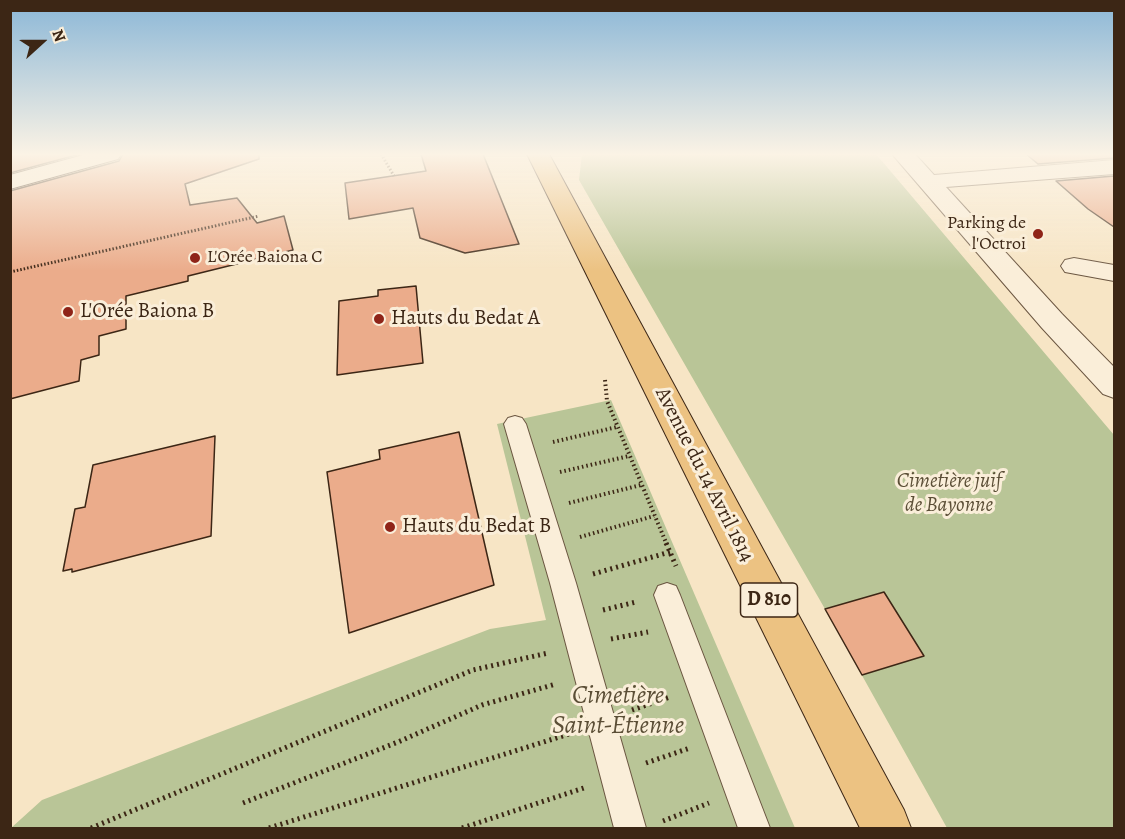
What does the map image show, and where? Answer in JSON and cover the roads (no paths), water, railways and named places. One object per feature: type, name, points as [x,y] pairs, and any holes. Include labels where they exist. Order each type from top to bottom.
[{"type":"main road","name":"Avenue du 14 Avril 1814","points":[[558,193],[886,828]]},
{"type":"street","points":[[937,193],[1114,386]]},
{"type":"street","points":[[1074,266],[1114,273]]},
{"type":"lane","points":[[515,424],[573,617],[616,773],[642,826]]},
{"type":"lane","points":[[667,595],[754,828]]},
{"type":"place","name":"Parking de l'Octroi","points":[[1038,234]]},
{"type":"place","name":"L'Orée Baiona C","points":[[195,258]]},
{"type":"place","name":"L'Orée Baiona B","points":[[68,312]]},
{"type":"place","name":"Hauts du Bedat A","points":[[379,319]]},
{"type":"place","name":"Hauts du Bedat B","points":[[390,527]]},
{"type":"park label","name":"Cimetière juif de Bayonne","points":[[949,494]]},
{"type":"park label","name":"Cimetière Saint-Étienne","points":[[618,712]]}]
